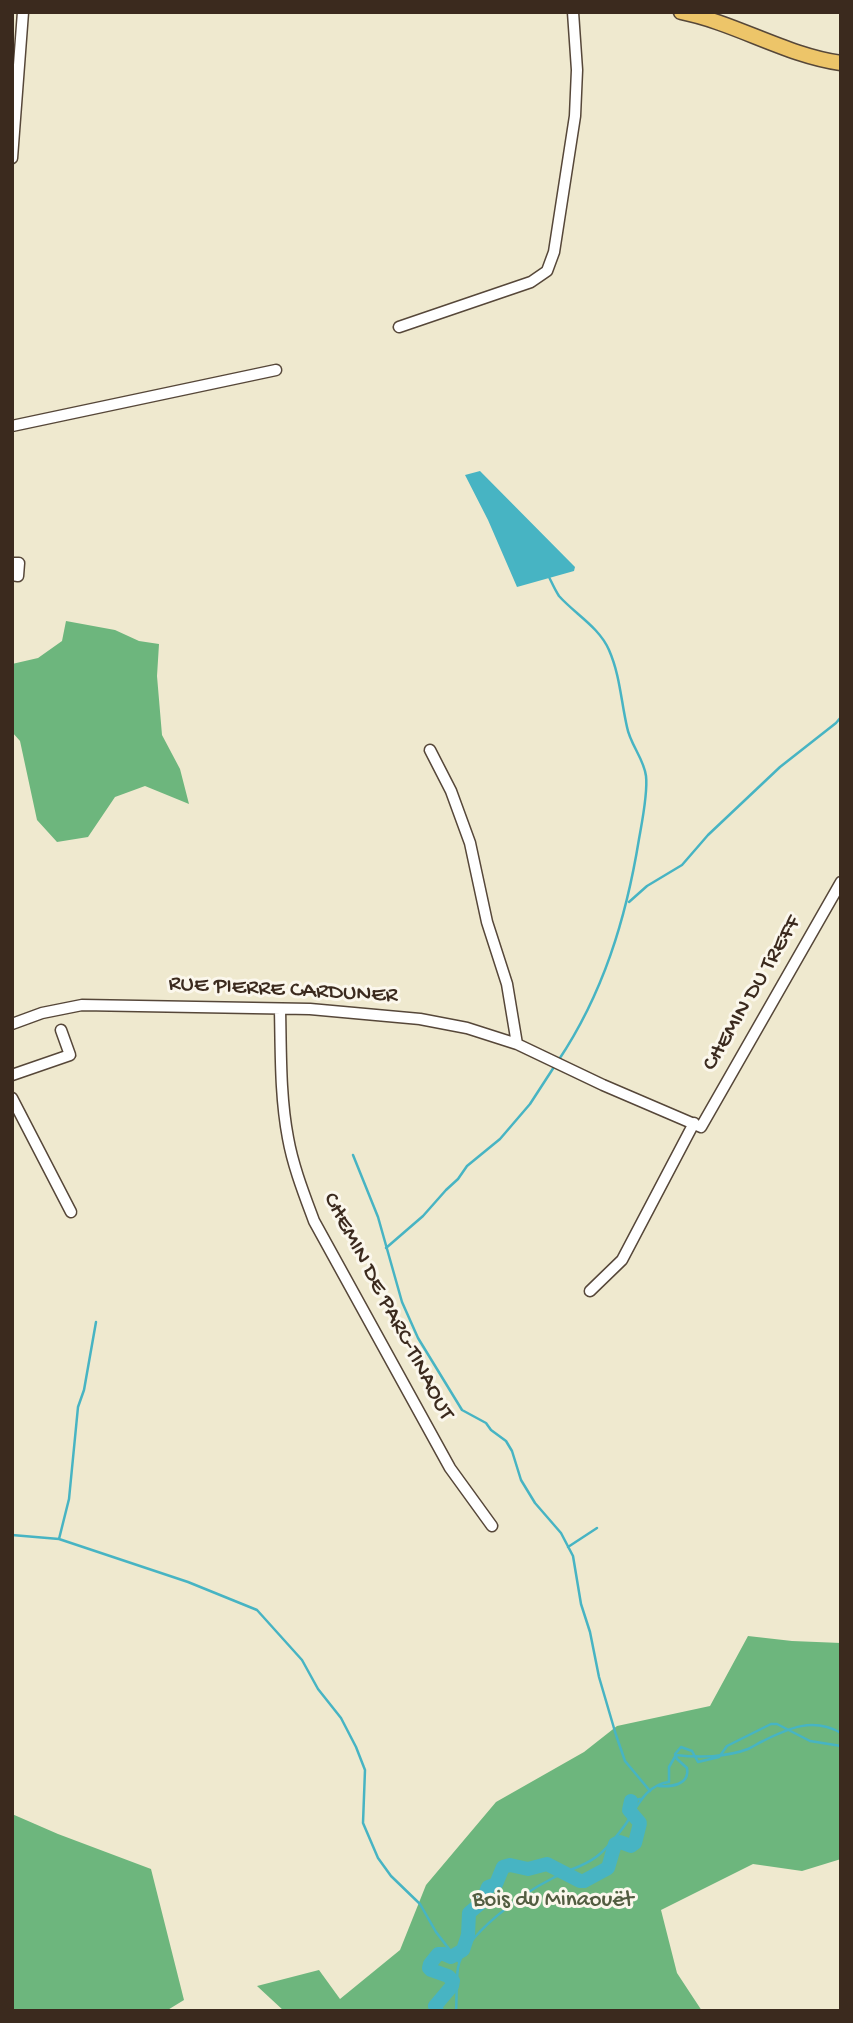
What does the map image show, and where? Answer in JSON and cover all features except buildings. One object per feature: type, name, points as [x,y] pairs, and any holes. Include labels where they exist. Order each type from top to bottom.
[{"type":"main road","points":[[681,12],[721,23],[795,51],[841,63]]},
{"type":"street","points":[[12,158],[23,12]]},
{"type":"street","points":[[399,327],[531,282],[547,271],[554,252],[575,116],[577,70],[573,12]]},
{"type":"street","points":[[12,426],[276,370]]},
{"type":"street","points":[[12,563],[19,563],[18,576],[12,575]]},
{"type":"street","points":[[430,750],[451,791],[470,842],[487,922],[506,984],[517,1044]]},
{"type":"street","name":"CHEMIN DU TREFF","points":[[590,1291],[622,1260],[697,1125],[841,882]]},
{"type":"street","name":"RUE PIERRE CARDUNER","points":[[12,1024],[42,1013],[82,1005],[310,1009],[420,1019],[467,1028],[517,1044],[697,1125]]},
{"type":"street","name":"CHEMIN DE PARC-TINAOUT","points":[[281,1009],[282,1076],[288,1139],[298,1178],[314,1221],[450,1468],[492,1526]]},
{"type":"street","points":[[12,1075],[70,1055],[61,1030]]},
{"type":"street","points":[[12,1098],[71,1212]]},
{"type":"green space","points":[[66,621],[115,630],[139,641],[159,644],[157,676],[162,735],[180,769],[189,804],[145,786],[115,797],[88,837],[57,842],[37,820],[20,741],[12,732],[12,664],[38,658],[62,641]]},
{"type":"green space","name":"Bois du Minaouët","points":[[748,1636],[841,1643],[841,1859],[802,1871],[753,1864],[661,1910],[677,1973],[702,2011],[284,2011],[257,1986],[319,1970],[340,1999],[400,1950],[426,1885],[496,1802],[584,1752],[617,1726],[710,1706]]},
{"type":"green space","points":[[12,1814],[151,1869],[184,2000],[166,2011],[12,2011]]},
{"type":"water","points":[[480,471],[575,567],[574,571],[517,587],[465,475]]},
{"type":"waterway","points":[[549,577],[559,596],[593,628],[609,650],[618,678],[629,733],[646,776],[644,808],[634,869],[620,927],[588,1009],[558,1061]]},
{"type":"waterway","points":[[629,902],[647,886],[682,865],[708,835],[780,767],[841,717]]},
{"type":"waterway","points":[[386,1248],[423,1216],[467,1166],[500,1139],[530,1104],[554,1067]]},
{"type":"waterway","points":[[353,1155],[378,1217],[402,1302],[418,1338],[462,1410],[486,1423],[506,1441],[521,1480],[535,1503],[561,1533],[573,1556],[581,1604],[616,1735],[625,1761],[650,1791]]},
{"type":"waterway","points":[[59,1539],[69,1499],[78,1407],[84,1390],[96,1322]]},
{"type":"waterway","points":[[568,1547],[597,1528]]},
{"type":"waterway","points":[[12,1535],[59,1539],[188,1582],[257,1610],[302,1660],[318,1689],[341,1718],[365,1770],[363,1823],[378,1858],[391,1876],[420,1904],[436,1932],[459,1962]]},
{"type":"waterway","points":[[659,1786],[679,1784],[686,1778],[687,1768],[675,1754],[681,1747],[692,1751],[698,1762],[719,1757],[727,1746],[771,1724],[777,1724],[810,1741],[841,1746]]},
{"type":"waterway","points":[[456,2011],[458,1968],[462,1955],[471,1942],[497,1916],[527,1893],[591,1860],[604,1850],[648,1792],[669,1782],[669,1767],[676,1755],[703,1757],[731,1754],[801,1726],[821,1726],[841,1733]]},
{"type":"waterway","points":[[631,1801],[640,1799]]},
{"type":"waterway","points":[[437,2011],[435,2006],[452,1986],[453,1981],[448,1976],[431,1970],[430,1964],[438,1954],[451,1957],[463,1950],[468,1935],[469,1913],[482,1902],[488,1887],[496,1884],[503,1867],[510,1865],[528,1869],[547,1864],[584,1881],[608,1868],[615,1844],[620,1842],[631,1846],[635,1843],[640,1823],[629,1810],[631,1801]]}]
